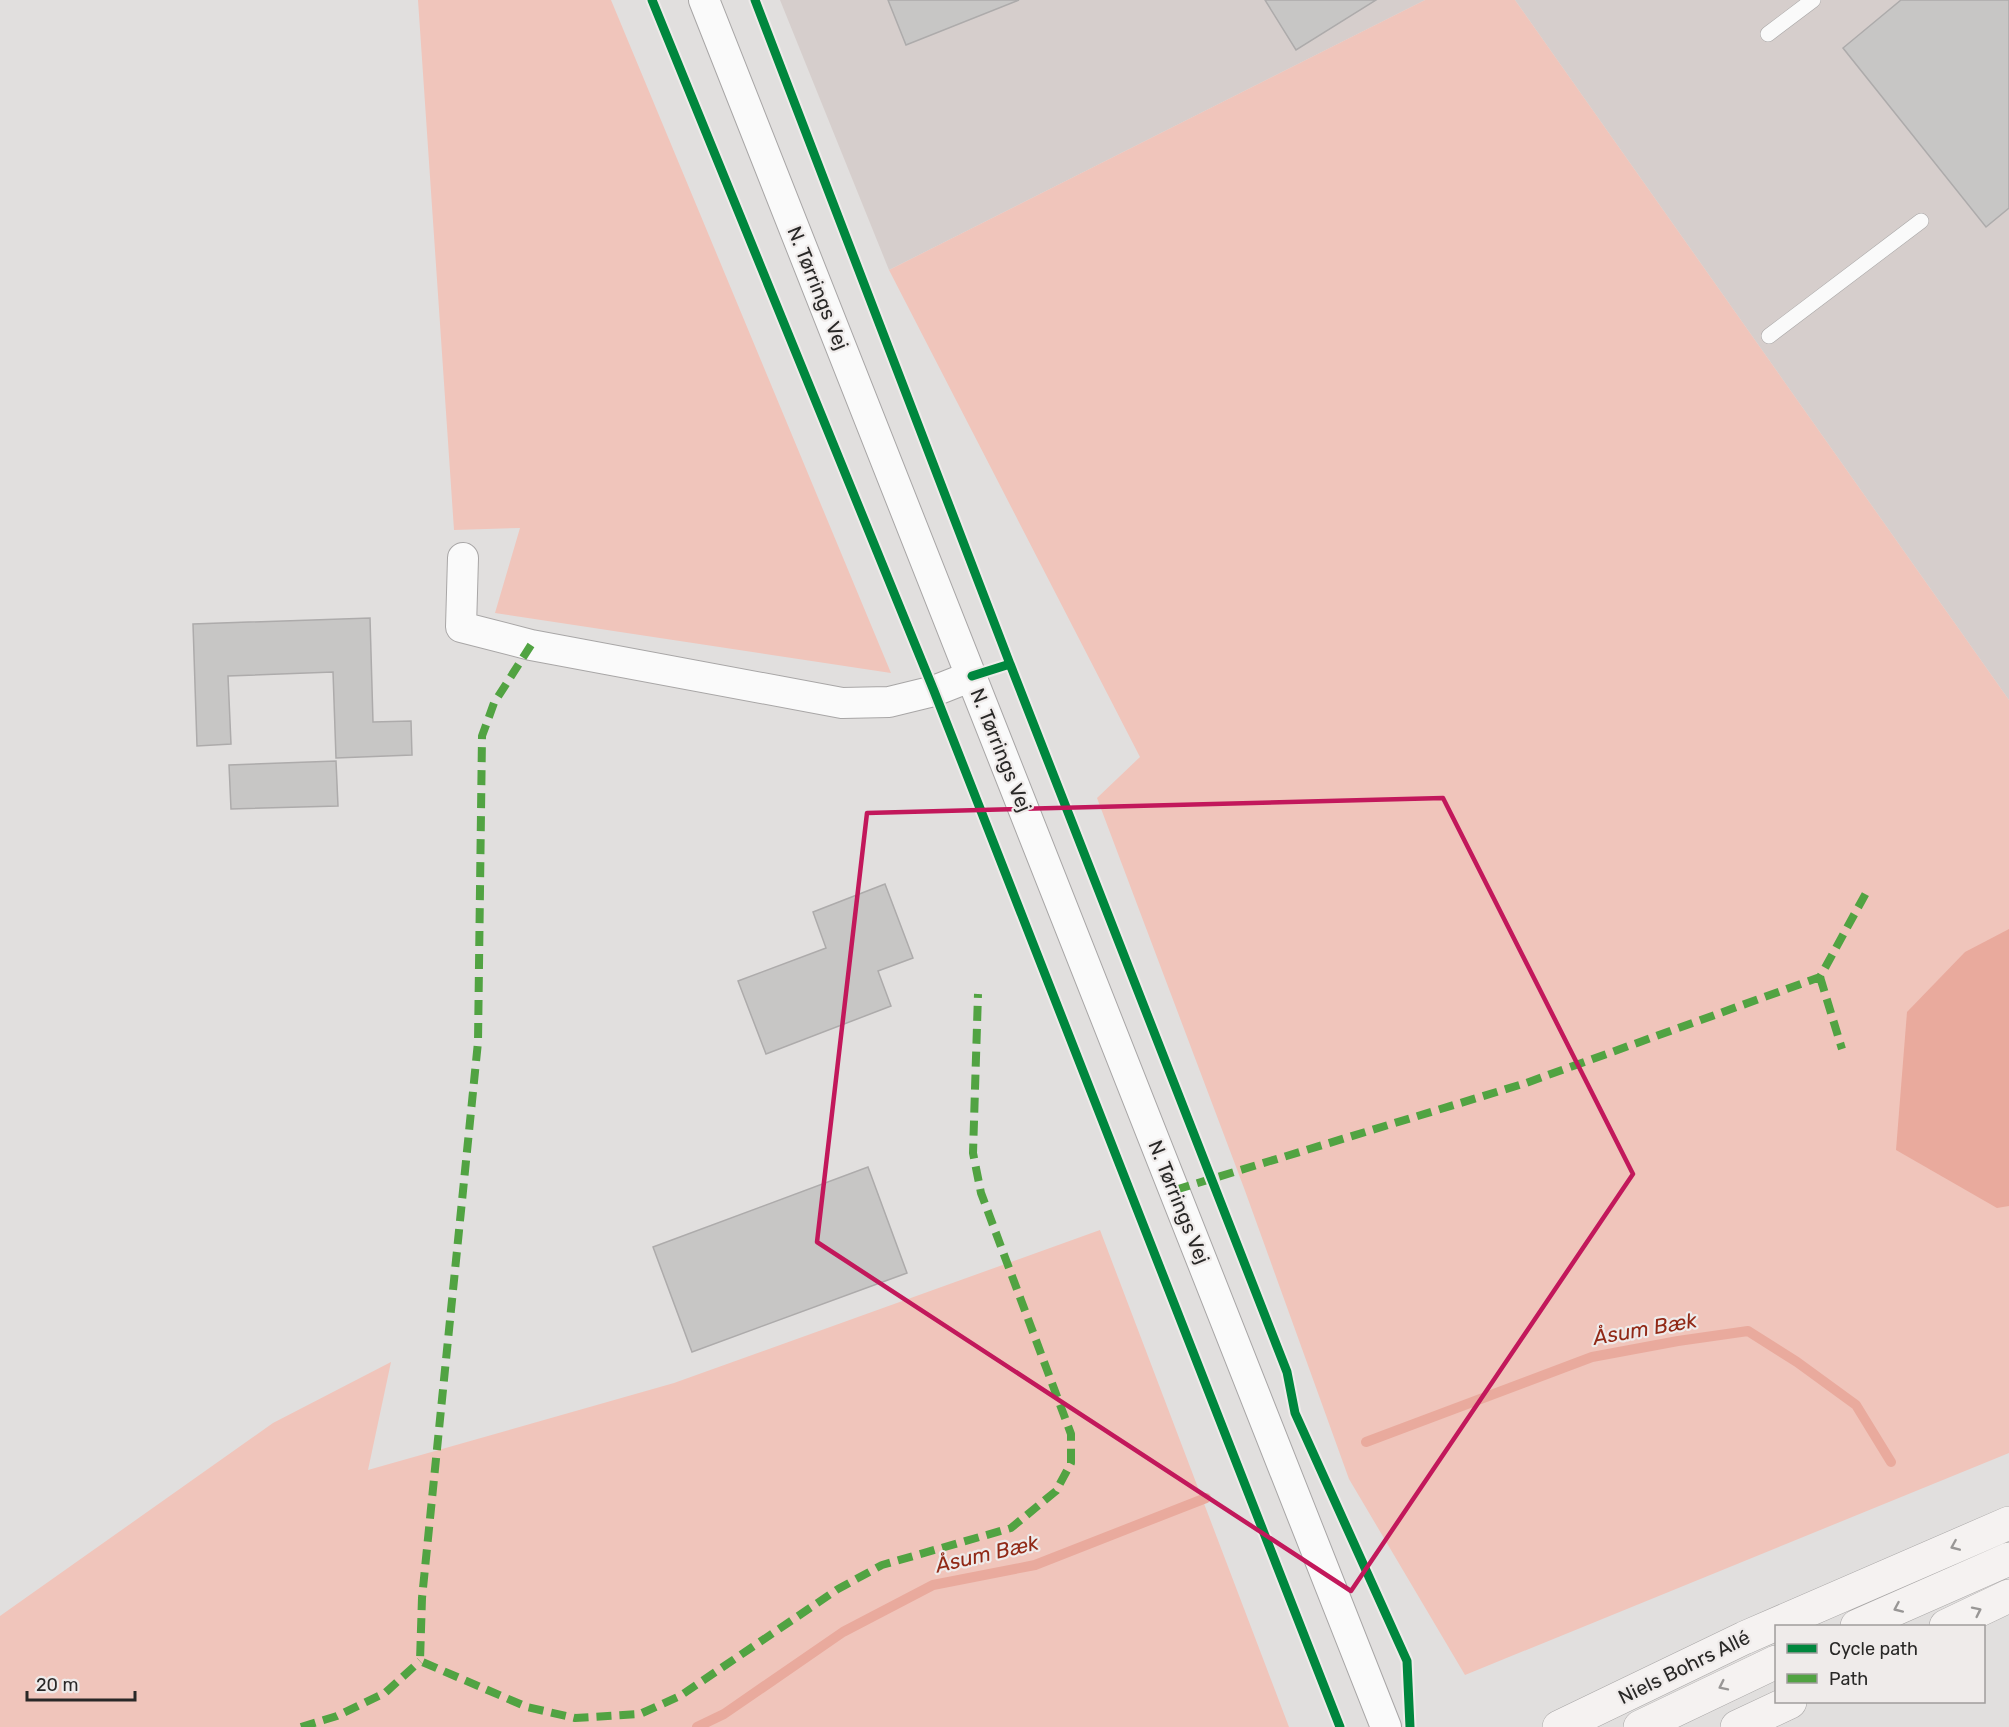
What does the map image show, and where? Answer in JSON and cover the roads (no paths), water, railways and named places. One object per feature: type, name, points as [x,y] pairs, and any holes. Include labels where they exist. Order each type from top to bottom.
[{"type":"street","name":"N. Tørrings Vej","points":[[704,0],[1386,1727]]},
{"type":"street","name":"N. Tørrings Vej","points":[[463,558],[461,627],[531,645],[842,703],[889,702],[934,691],[972,676]]},
{"type":"street","name":"Niels Bohrs Allé","points":[[1559,1727],[1744,1638],[2009,1523]]},
{"type":"street","points":[[1859,1625],[2009,1559]]},
{"type":"street","points":[[1948,1625],[2009,1596]]},
{"type":"street","points":[[1640,1727],[1775,1662]]},
{"type":"street","points":[[1737,1727],[1786,1703]]},
{"type":"lane","points":[[1768,34],[1813,0]]},
{"type":"lane","points":[[1769,336],[1921,221]]},
{"type":"waterway","name":"Åsum Bæk","points":[[1366,1442],[1592,1357],[1748,1331],[1797,1362],[1856,1405],[1891,1462]]},
{"type":"waterway","name":"Åsum Bæk","points":[[697,1727],[724,1714],[843,1632],[933,1585],[1035,1565],[1206,1498]]}]
